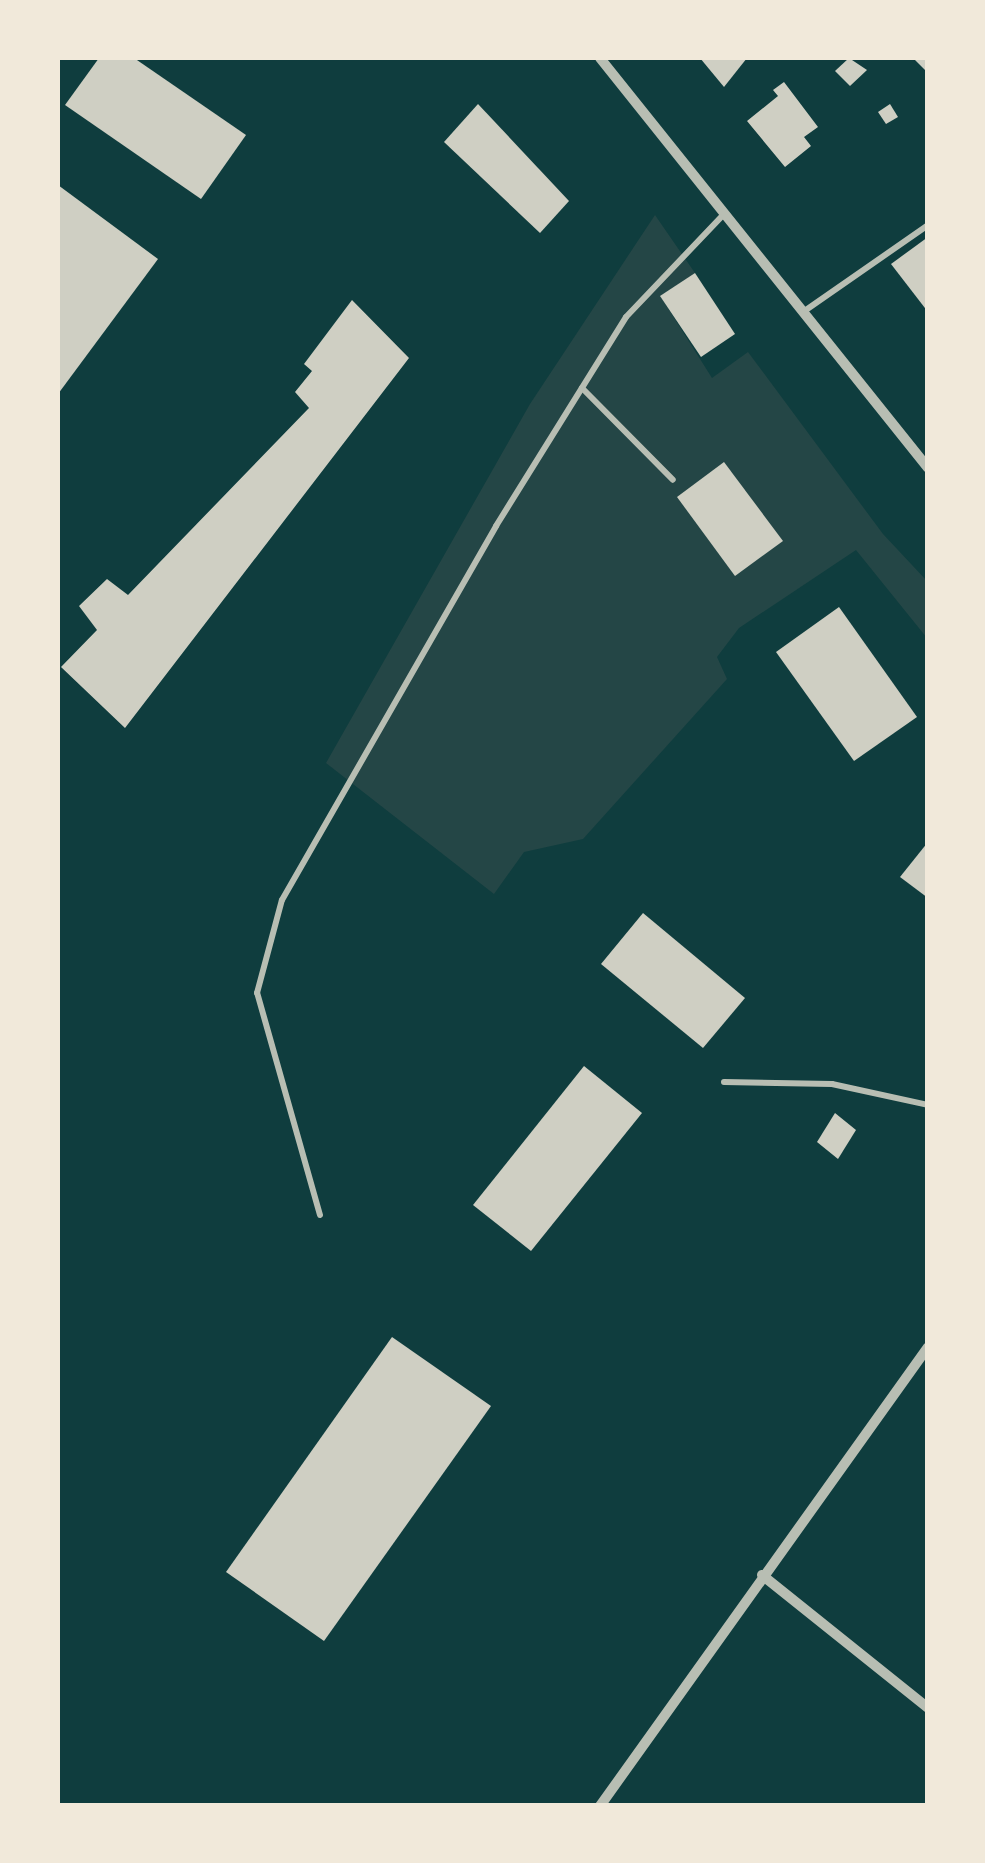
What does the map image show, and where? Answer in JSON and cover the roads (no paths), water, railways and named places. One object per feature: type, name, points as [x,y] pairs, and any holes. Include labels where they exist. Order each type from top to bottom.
[{"type":"street","points":[[600,58],[928,468]]},
{"type":"street","points":[[600,1806],[928,1347]]},
{"type":"street","points":[[762,1575],[928,1708]]},
{"type":"lane","points":[[320,1215],[257,993],[282,900],[626,317],[724,214]]},
{"type":"lane","points":[[803,312],[928,225]]},
{"type":"lane","points":[[582,388],[673,480]]},
{"type":"lane","points":[[724,1082],[832,1084],[928,1105]]}]
